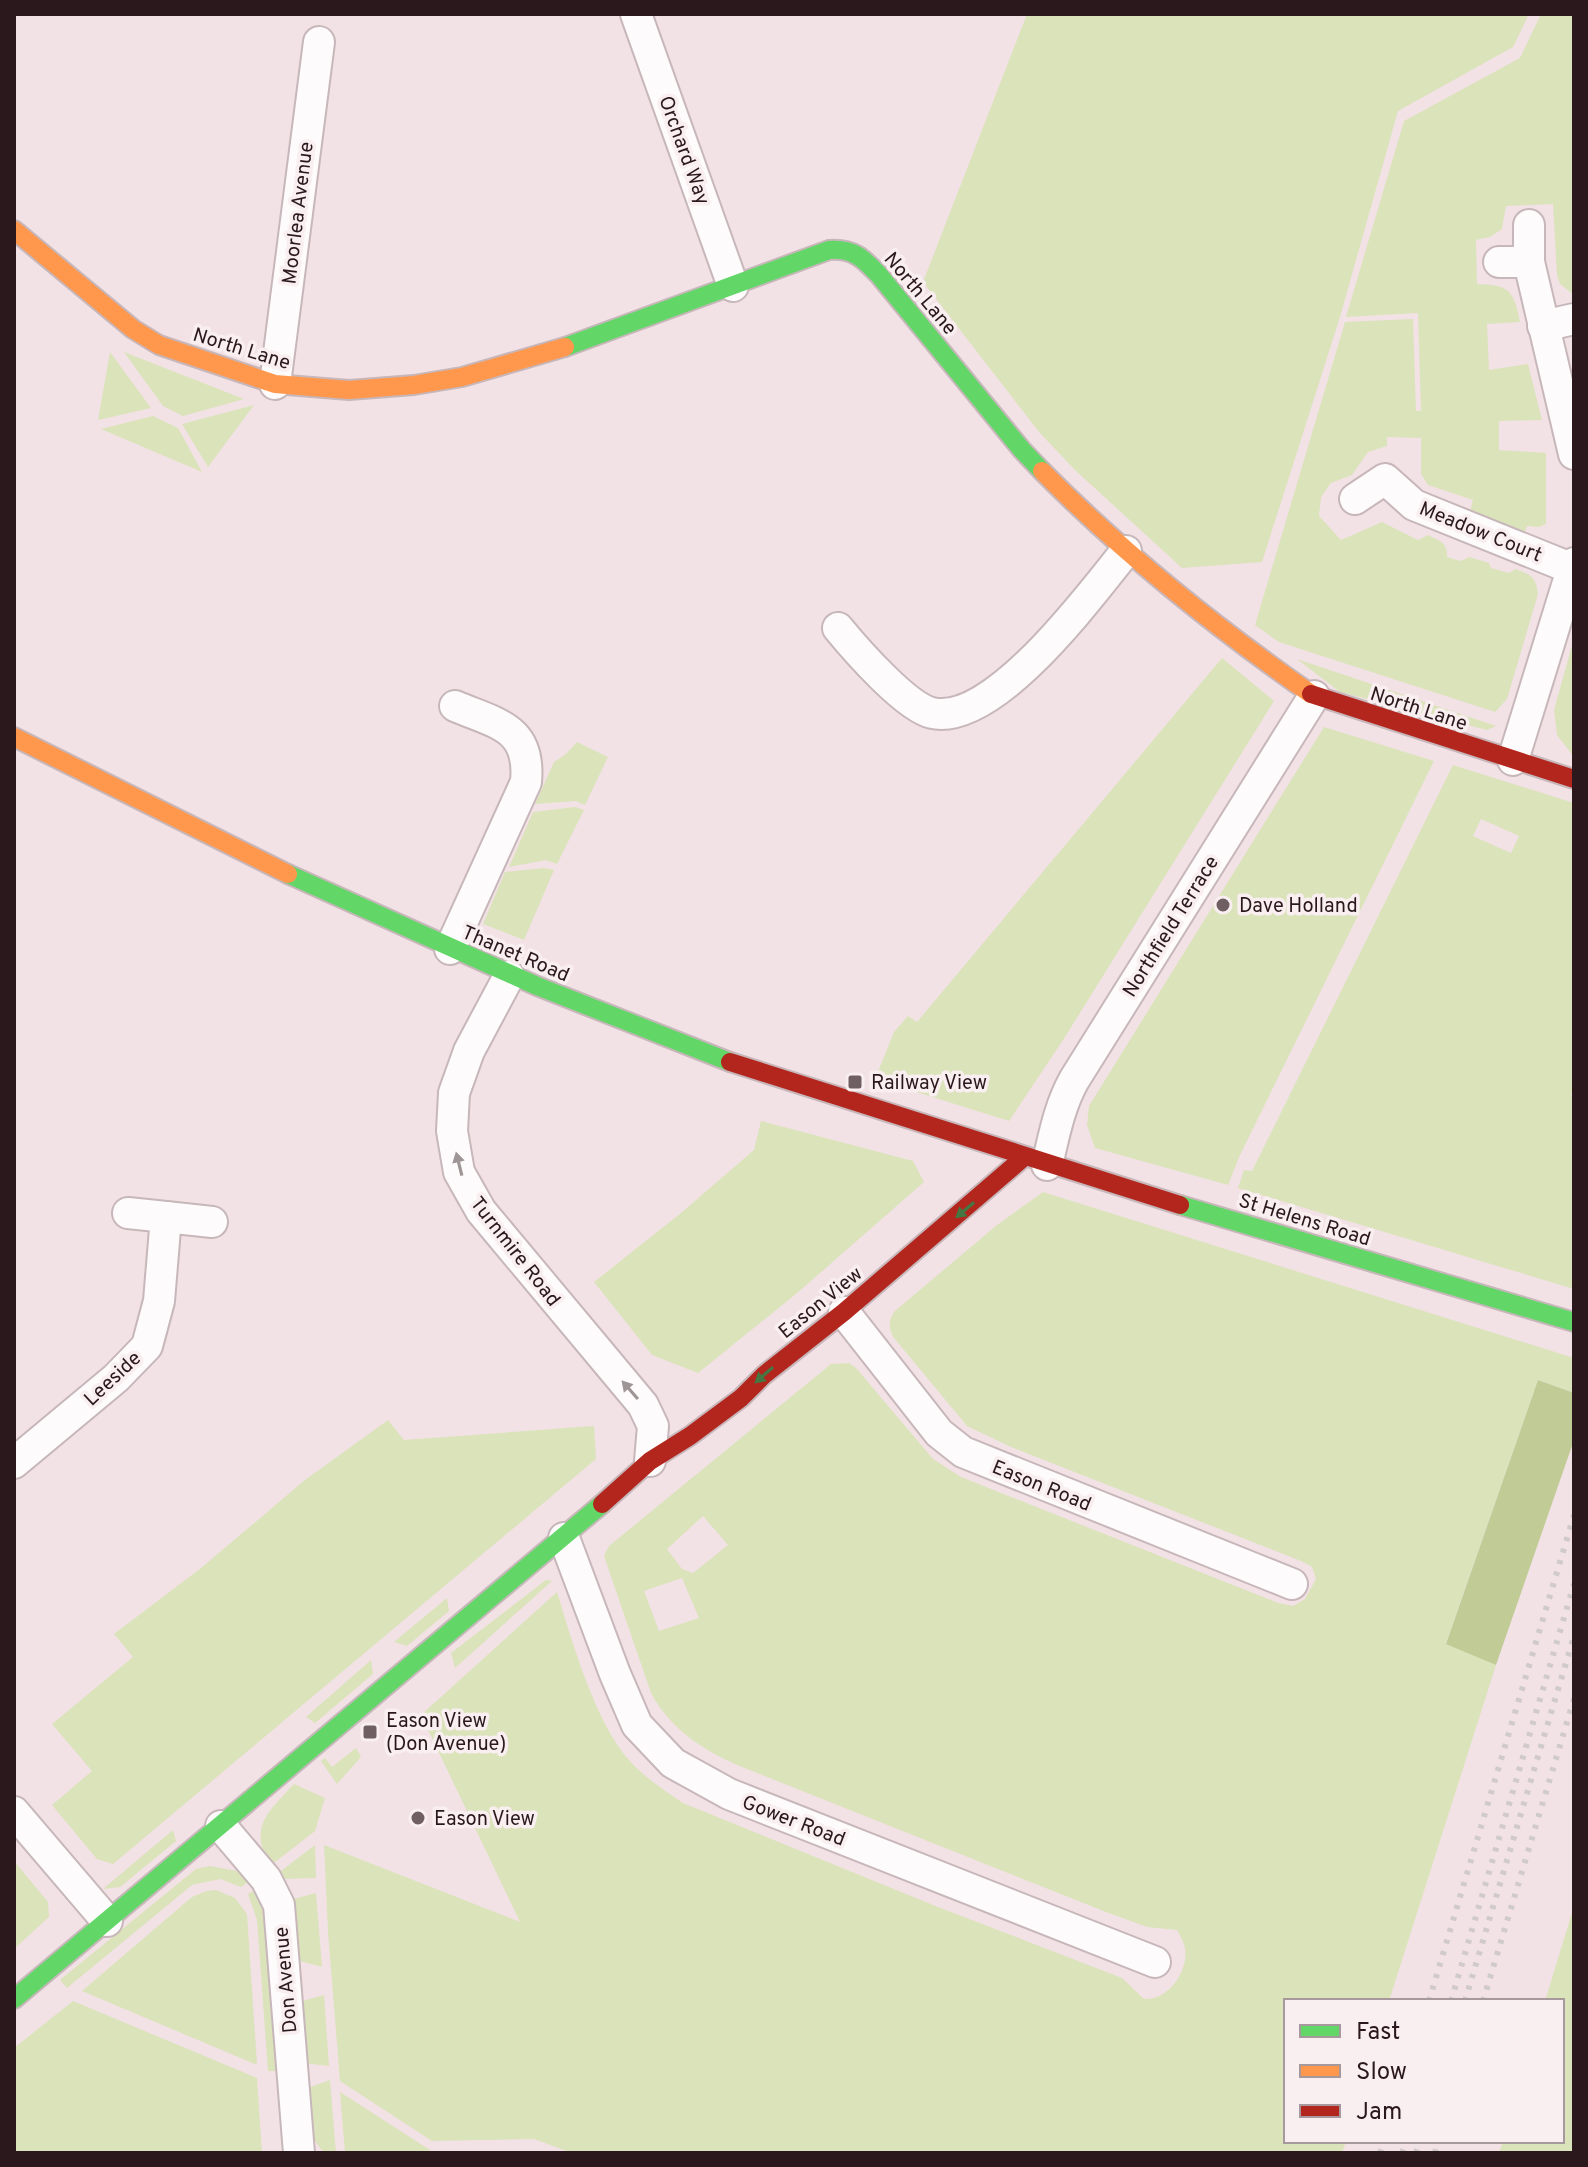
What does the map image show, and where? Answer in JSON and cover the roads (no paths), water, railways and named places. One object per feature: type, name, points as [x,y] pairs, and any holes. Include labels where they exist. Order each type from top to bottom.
[{"type":"street","name":"Orchard Way","points":[[636,14],[733,286]]},
{"type":"street","name":"Moorlea Avenue","points":[[275,384],[319,42]]},
{"type":"street","points":[[1529,225],[1529,262],[1574,454]]},
{"type":"street","name":"North Lane","points":[[14,230],[133,329],[159,345],[275,384],[349,390],[414,385],[462,377],[548,353],[829,250],[854,250],[879,275],[1022,450],[1126,551],[1236,642],[1314,696],[1574,779]]},
{"type":"street","points":[[1499,262],[1529,262]]},
{"type":"street","points":[[1543,326],[1574,319]]},
{"type":"street","name":"Meadow Court","points":[[1355,499],[1385,479],[1414,505],[1574,566]]},
{"type":"street","points":[[838,628],[855,649],[913,703],[930,712],[947,715],[964,711],[1020,672],[1061,632],[1126,551]]},
{"type":"street","points":[[1513,760],[1574,566]]},
{"type":"street","name":"Northfield Terrace","points":[[1035,1161],[1057,1123],[1065,1096],[1074,1080],[1314,696]]},
{"type":"street","points":[[450,949],[526,782],[528,763],[524,748],[510,729],[455,706]]},
{"type":"street","name":"Thanet Road","points":[[14,737],[238,850],[509,976],[716,1057],[1035,1161]]},
{"type":"street","name":"Turnmire Road","points":[[509,976],[469,1051],[454,1093],[452,1131],[459,1172],[481,1211],[643,1405],[653,1426],[650,1461]]},
{"type":"street","name":"Eason View","points":[[14,1999],[564,1538],[650,1461],[741,1398],[764,1375],[983,1195],[1035,1161]]},
{"type":"street","name":"St Helens Road","points":[[1035,1161],[1574,1322]]},
{"type":"street","points":[[128,1213],[212,1222]]},
{"type":"street","name":"Leeside","points":[[14,1463],[116,1378],[147,1346],[159,1301],[166,1217]]},
{"type":"street","name":"Eason Road","points":[[844,1312],[939,1433],[963,1452],[1292,1584]]},
{"type":"street","name":"Gower Road","points":[[564,1538],[637,1725],[673,1763],[729,1794],[1155,1962]]},
{"type":"street","points":[[14,1812],[107,1921]]},
{"type":"street","name":"Don Avenue","points":[[221,1826],[266,1879],[279,1905],[299,2153]]},
{"type":"railway","points":[[1430,1999],[1574,1515]]},
{"type":"railway","points":[[1452,1999],[1574,1584]]},
{"type":"railway","points":[[1466,1999],[1574,1636]]},
{"type":"railway","points":[[1484,1999],[1574,1699]]},
{"type":"railway","points":[[1380,2153],[1383,2143]]},
{"type":"railway","points":[[1402,2153],[1405,2143]]},
{"type":"railway","points":[[1416,2153],[1419,2143]]},
{"type":"railway","points":[[1435,2153],[1438,2143]]},
{"type":"place","name":"Dave Holland","points":[[1223,905]]},
{"type":"place","name":"Railway View","points":[[855,1082]]},
{"type":"place","name":"Eason View (Don Avenue)","points":[[370,1732]]},
{"type":"place","name":"Eason View","points":[[418,1818]]}]
